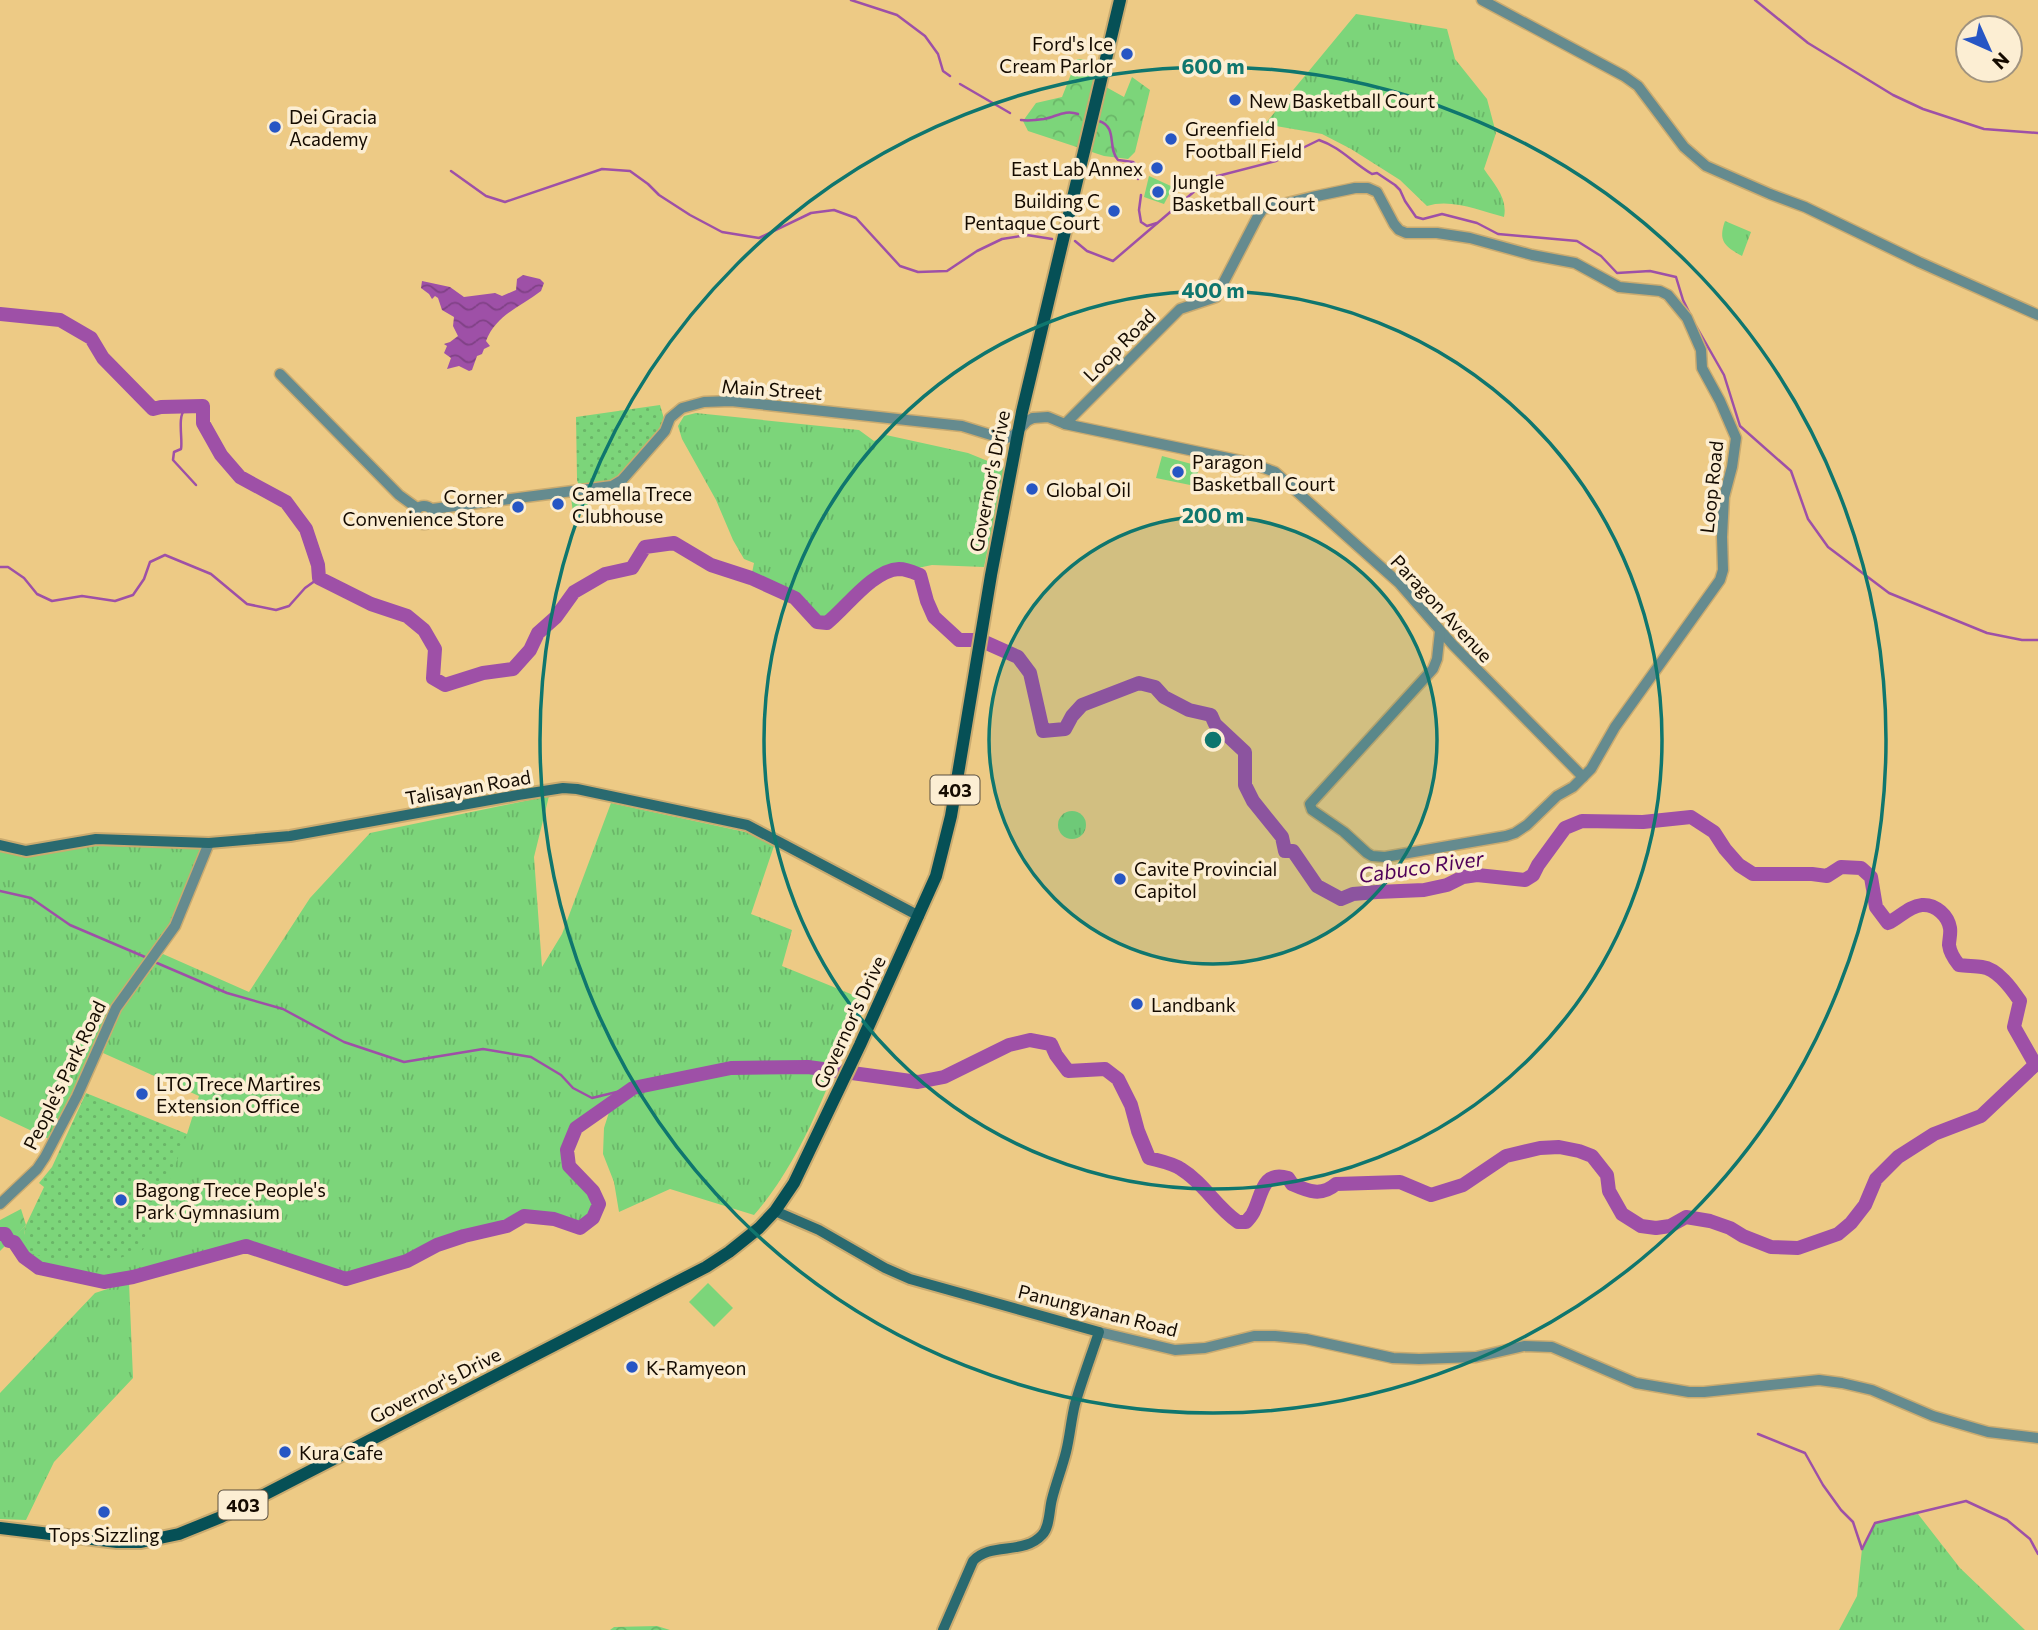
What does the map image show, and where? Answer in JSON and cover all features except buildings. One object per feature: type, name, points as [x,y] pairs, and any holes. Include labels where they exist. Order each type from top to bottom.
[{"type":"main road","name":"Governor's Drive","points":[[0,1528],[129,1542],[159,1540],[188,1531],[221,1517],[706,1267],[741,1244],[775,1211],[800,1173],[860,1045],[936,876],[948,834],[1018,430],[1120,0]]},
{"type":"main road","name":"Talisayan Road","points":[[0,845],[26,851],[96,839],[209,843],[290,836],[518,795],[563,788],[577,789],[747,825],[919,916]]},
{"type":"main road","name":"Panungyanan Road","points":[[775,1211],[827,1234],[885,1268],[910,1279],[1099,1332]]},
{"type":"main road","points":[[943,1630],[973,1561],[978,1556],[985,1552],[1020,1547],[1041,1537],[1045,1531],[1067,1451],[1076,1402],[1099,1332]]},
{"type":"street","points":[[1482,0],[1638,86],[1684,147],[1706,166],[1805,207],[2038,315]]},
{"type":"street","name":"Loop Road","points":[[1065,424],[1180,309],[1216,297],[1263,209],[1312,197],[1368,188],[1377,192],[1394,224],[1406,233],[1437,233],[1575,263],[1619,288],[1660,291],[1668,295],[1679,306],[1693,331],[1701,350],[1702,368],[1736,438],[1724,497],[1723,570],[1715,588],[1615,727],[1598,760],[1569,790],[1557,796],[1527,825],[1515,833],[1385,857],[1372,856],[1330,821],[1312,810],[1310,804],[1433,669],[1437,659],[1440,631]]},
{"type":"street","name":"Main Street","points":[[281,374],[398,495],[417,508]]},
{"type":"street","name":"Main Street","points":[[417,508],[423,505],[432,509],[612,486],[622,480],[665,432],[675,413],[682,408],[704,402],[784,405],[962,426],[1004,439]]},
{"type":"street","points":[[1004,439],[1009,438],[1033,418],[1028,416],[1023,407]]},
{"type":"street","name":"Paragon Avenue","points":[[1033,418],[1048,417],[1065,424],[1247,462],[1275,472],[1399,583],[1440,631],[1583,777]]},
{"type":"street","points":[[1004,439],[1009,441],[1012,449],[1010,469]]},
{"type":"street","name":"Main Street","points":[[417,508],[415,517],[423,524],[429,523],[433,518],[432,509]]},
{"type":"street","name":"People's Park Road","points":[[0,1204],[46,1157],[120,1000],[175,926],[209,843]]},
{"type":"street","name":"Panungyanan Road","points":[[1099,1332],[1175,1350],[1205,1348],[1254,1336],[1275,1336],[1306,1339],[1393,1358],[1419,1359],[1476,1357],[1524,1346],[1552,1347],[1636,1383],[1704,1392],[1819,1380],[1842,1383],[1872,1390],[1933,1416],[1988,1432],[2038,1438]]},
{"type":"green space","points":[[1356,14],[1447,29],[1455,59],[1487,99],[1496,133],[1484,169],[1502,197],[1504,217],[1456,204],[1427,206],[1400,180],[1322,134],[1265,124]]},
{"type":"green space","points":[[1077,59],[1096,61],[1106,87],[1124,97],[1132,77],[1150,90],[1135,152],[1128,159],[1104,156],[1028,131],[1023,121],[1036,103],[1062,97]]},
{"type":"green space","name":"Jungle Basketball Court","points":[[1149,176],[1173,187],[1164,204],[1144,197]]},
{"type":"green space","points":[[1725,221],[1751,232],[1742,256],[1724,242],[1722,234]]},
{"type":"green space","points":[[660,405],[665,422],[616,478],[592,486],[579,484],[576,417]]},
{"type":"green space","points":[[696,413],[859,430],[874,441],[886,435],[968,453],[1005,468],[984,567],[932,565],[908,570],[895,569],[872,580],[827,623],[817,622],[795,598],[751,578],[754,563],[744,559],[716,500],[682,439],[678,426],[684,416]]},
{"type":"green space","name":"Paragon Basketball Court","points":[[1162,456],[1199,466],[1195,486],[1156,478]]},
{"type":"green space","points":[[586,495],[589,511],[573,513],[571,497]]},
{"type":"green space","points":[[549,796],[534,857],[542,967],[562,934],[611,803],[750,833],[775,843],[751,914],[792,930],[782,966],[863,999],[804,1139],[773,1191],[754,1215],[670,1189],[619,1212],[614,1182],[603,1154],[604,1128],[612,1103],[576,1128],[567,1150],[569,1166],[593,1191],[599,1204],[593,1218],[580,1228],[554,1219],[524,1216],[507,1226],[464,1236],[437,1245],[407,1261],[346,1279],[246,1246],[133,1277],[104,1282],[39,1268],[24,1257],[14,1242],[9,1241],[26,1225],[24,1235],[187,1134],[199,1096],[103,1053],[121,1010],[163,954],[249,992],[310,898],[370,833]]},
{"type":"green space","points":[[1072,811],[1082,815],[1086,825],[1082,835],[1072,839],[1062,835],[1058,825],[1062,815]]},
{"type":"green space","points":[[87,844],[203,847],[167,932],[115,1002],[73,1098],[49,1139],[0,1116],[0,847],[22,854],[39,855]]},
{"type":"green space","points":[[86,1093],[187,1134],[143,1250],[120,1258],[56,1260],[29,1253],[24,1235],[44,1187],[39,1183],[52,1167]]},
{"type":"green space","points":[[21,1209],[26,1225],[0,1251],[0,1220]]},
{"type":"green space","points":[[129,1282],[133,1378],[54,1462],[26,1520],[0,1519],[0,1393],[95,1293]]},
{"type":"green space","points":[[708,1283],[733,1308],[714,1327],[689,1302]]},
{"type":"green space","points":[[1918,1514],[1960,1568],[2025,1630],[1839,1630],[1857,1596],[1862,1549],[1875,1523]]},
{"type":"green space","points":[[657,1626],[670,1630],[610,1630],[614,1627]]},
{"type":"water","points":[[523,275],[540,279],[544,283],[541,291],[496,324],[486,341],[490,346],[477,356],[472,370],[459,366],[447,369],[451,358],[444,353],[447,346],[444,344],[458,336],[453,326],[454,317],[442,310],[438,298],[435,296],[432,299],[421,288],[422,281],[450,287],[464,297],[495,293],[502,296],[516,290],[517,279]]},
{"type":"waterway","points":[[851,0],[897,15],[925,36],[938,54],[943,71],[950,76]]},
{"type":"waterway","points":[[1755,0],[1808,43],[1893,95],[1923,109],[1984,129],[2038,133]]},
{"type":"waterway","points":[[960,84],[1010,113]]},
{"type":"waterway","points":[[1021,120],[1044,119],[1069,112],[1078,114]]},
{"type":"waterway","points":[[1099,121],[1108,128],[1118,160],[1133,162],[1138,179]]},
{"type":"waterway","points":[[1075,241],[1087,251],[1113,261],[1210,178],[1276,161],[1319,140],[1372,174],[1377,173],[1395,185],[1416,217],[1423,219],[1442,214],[1477,223],[1498,234],[1577,241],[1601,256],[1617,273],[1650,271],[1676,277],[1690,314]]},
{"type":"waterway","points":[[451,171],[486,196],[505,202],[602,169],[630,171],[659,195],[722,232],[759,238],[811,213],[834,210],[856,218],[900,266],[918,272],[947,271],[977,251],[1002,239],[1027,235],[1052,239]]},
{"type":"waterway","points":[[1141,195],[1141,222],[1147,226],[1157,223]]},
{"type":"waterway","name":"Cabuco River","points":[[0,314],[60,320],[91,338],[103,358],[153,409],[203,406],[203,423],[221,455],[240,477],[286,502],[306,529],[318,565],[319,578],[371,604],[407,616],[424,630],[435,649],[433,678],[445,685],[483,673],[513,669],[530,650],[538,633],[556,617],[574,592],[605,574],[632,568],[645,547],[674,543],[711,565],[751,578],[795,598],[817,622],[827,623],[879,576],[889,571],[907,570],[920,575],[934,617],[959,640],[980,640],[1018,657],[1030,673],[1043,731],[1065,729],[1082,705],[1139,683],[1155,687],[1164,697],[1189,710],[1211,715],[1215,724],[1245,752],[1245,785],[1253,801],[1282,837],[1285,851],[1293,851],[1317,886],[1341,899],[1353,894],[1424,890],[1477,875],[1525,880],[1533,875],[1565,828],[1582,821],[1643,822],[1691,817],[1714,832],[1739,865],[1753,874],[1827,876],[1841,867],[1861,868],[1871,877],[1876,907],[1888,923],[1917,906],[1927,905],[1936,909],[1944,915],[1949,924],[1949,945],[1952,956],[1959,965],[1994,971],[2020,1001],[2014,1027],[2035,1064]]},
{"type":"waterway","points":[[1696,326],[1724,375],[1740,426],[1791,471],[1808,519],[1828,547],[1889,593],[1987,633],[2022,640],[2038,640]]},
{"type":"waterway","points":[[196,407],[187,408],[183,413],[181,449],[174,452],[173,460],[196,485]]},
{"type":"waterway","points":[[0,567],[8,567],[24,578],[37,594],[52,601],[82,596],[115,601],[133,595],[144,579],[150,562],[165,555],[211,574],[247,604],[276,610],[289,606],[305,588],[319,578]]},
{"type":"waterway","points":[[0,891],[31,898],[70,925],[145,957]]},
{"type":"waterway","points":[[157,963],[227,993],[283,1009],[344,1042],[404,1062],[483,1049],[531,1057],[561,1075],[573,1088],[592,1098],[633,1088]]},
{"type":"waterway","points":[[0,1234],[5,1234],[24,1257],[39,1268],[104,1282],[133,1277],[246,1246],[346,1279],[407,1261],[437,1245],[464,1236],[507,1226],[524,1216],[554,1219],[580,1228],[593,1218],[599,1204],[593,1191],[569,1166],[567,1150],[576,1128],[633,1088],[731,1068],[808,1067],[918,1082],[944,1077],[1009,1045],[1030,1040],[1051,1044],[1068,1071],[1105,1069],[1118,1079],[1131,1105],[1149,1158],[1181,1169],[1238,1222],[1246,1222],[1251,1216],[1264,1186],[1272,1178],[1288,1178],[1292,1184],[1320,1192],[1336,1184],[1400,1182],[1431,1195],[1463,1185],[1506,1156],[1540,1148],[1559,1147],[1592,1156],[1607,1175],[1609,1191],[1622,1214],[1641,1226],[1670,1226],[1686,1217],[1730,1228],[1771,1247],[1798,1248],[1838,1234],[1865,1205],[1876,1179],[1898,1157],[1934,1134],[1981,1116],[2038,1062]]},
{"type":"waterway","points":[[1758,1434],[1805,1453],[1823,1485],[1853,1522],[1862,1549]]},
{"type":"waterway","points":[[1862,1549],[1875,1523],[1966,1501],[2007,1520],[2030,1539],[2038,1554]]},
{"type":"place","name":"Ford's Ice Cream Parlor","points":[[1127,54]]},
{"type":"place","name":"New Basketball Court","points":[[1235,100]]},
{"type":"place","name":"Dei Gracia Academy","points":[[275,127]]},
{"type":"place","name":"Greenfield Football Field","points":[[1171,139]]},
{"type":"place","name":"East Lab Annex","points":[[1157,168]]},
{"type":"place","name":"Jungle Basketball Court","points":[[1158,192]]},
{"type":"place","name":"Building C Pentaque Court","points":[[1114,211]]},
{"type":"place","name":"Paragon Basketball Court","points":[[1178,472]]},
{"type":"place","name":"Global Oil","points":[[1032,489]]},
{"type":"place","name":"Camella Trece Clubhouse","points":[[558,504]]},
{"type":"place","name":"Corner Convenience Store","points":[[518,507]]},
{"type":"place","name":"Cavite Provincial Capitol","points":[[1120,879]]},
{"type":"place","name":"Landbank","points":[[1137,1004]]},
{"type":"place","name":"LTO Trece Martires Extension Office","points":[[142,1094]]},
{"type":"place","name":"Bagong Trece People's Park Gymnasium","points":[[121,1200]]},
{"type":"place","name":"K-Ramyeon","points":[[632,1367]]},
{"type":"place","name":"Kura Cafe","points":[[285,1452]]},
{"type":"place","name":"Tops Sizzling","points":[[104,1512]]}]
